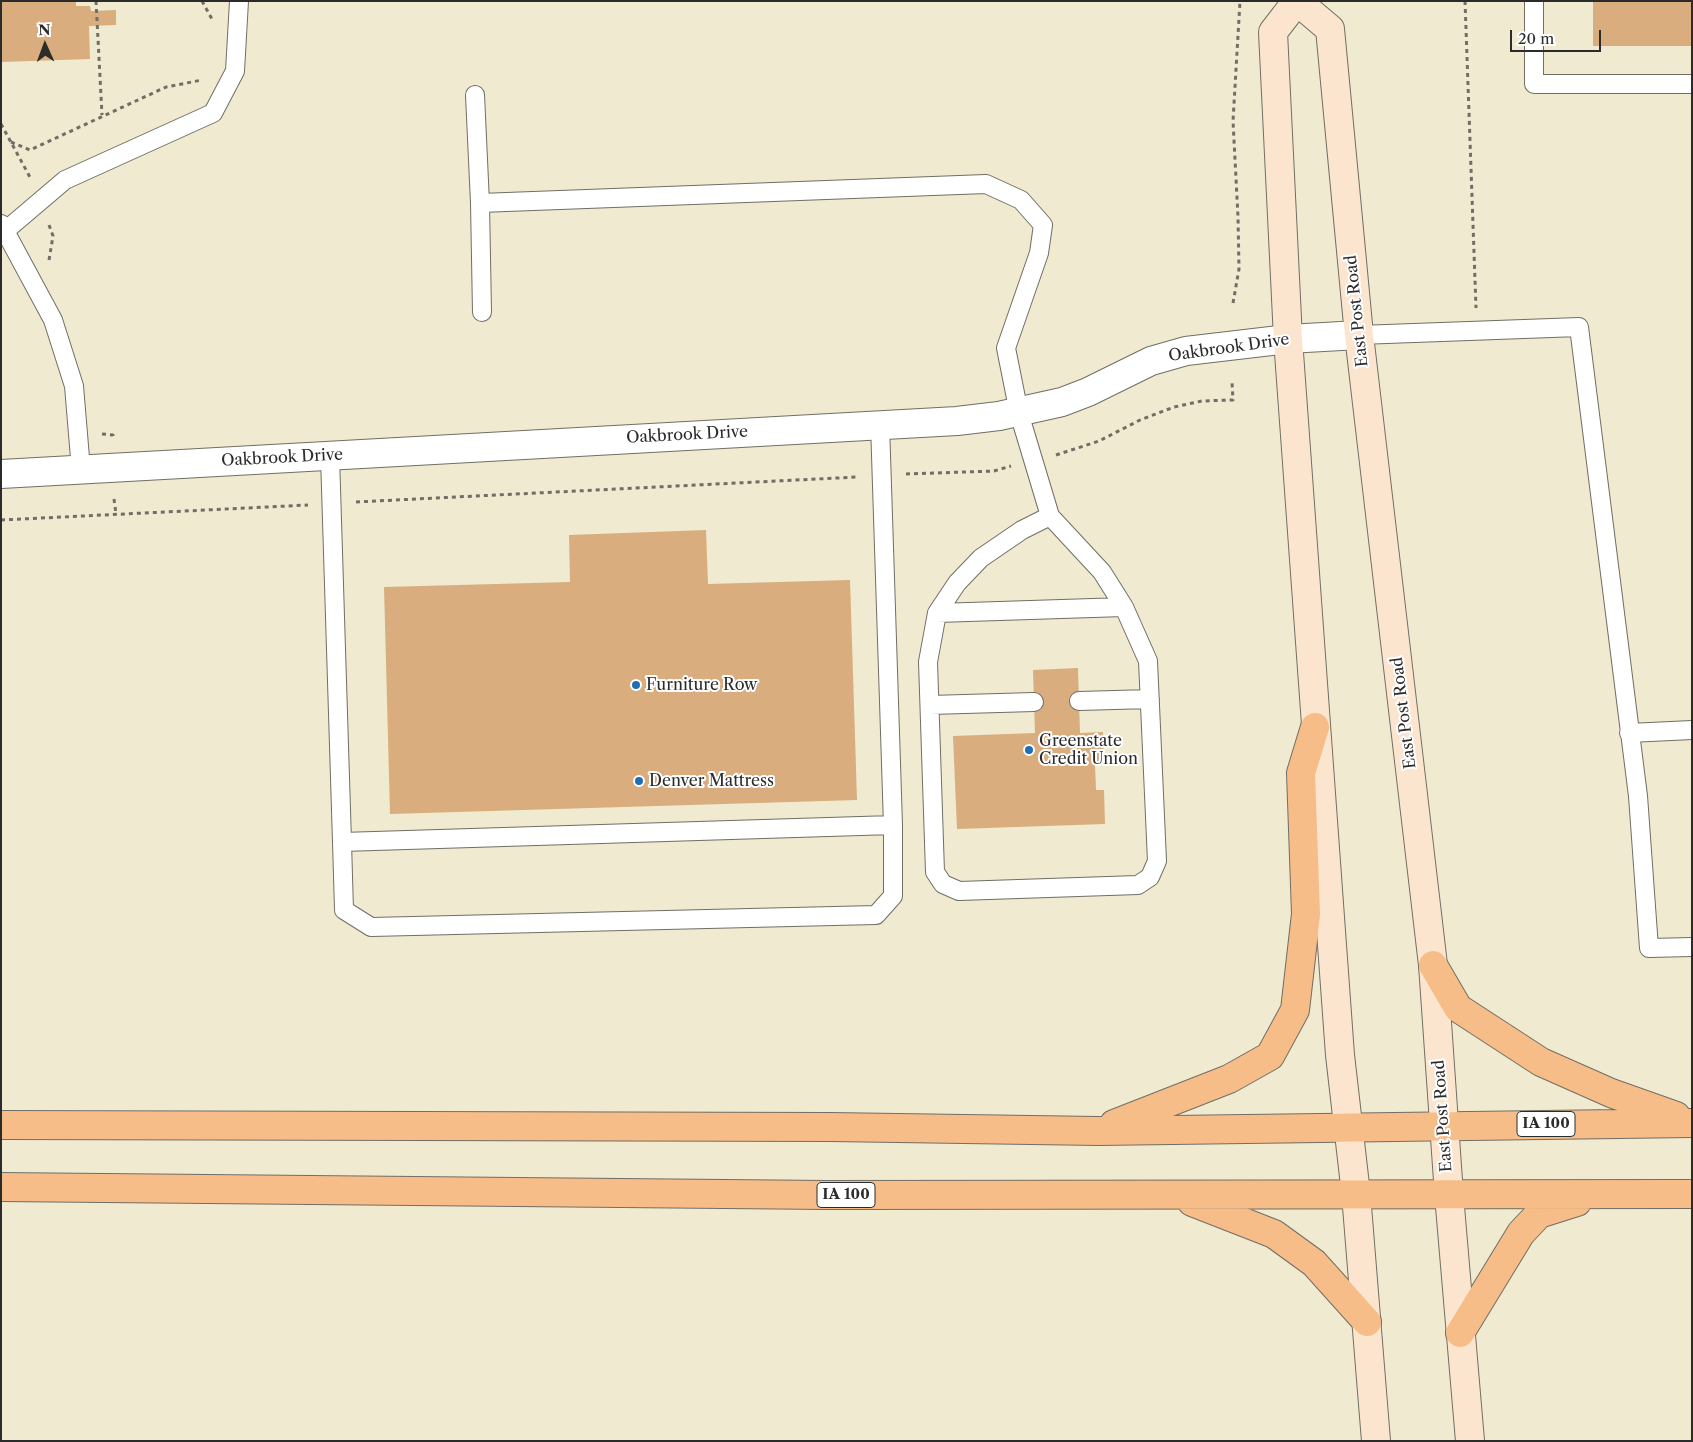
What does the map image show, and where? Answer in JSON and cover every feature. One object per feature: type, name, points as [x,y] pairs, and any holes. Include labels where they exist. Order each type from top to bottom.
[{"type":"highway","points":[[1098,1130],[1229,1080],[1270,1056],[1295,1010],[1306,914],[1301,773],[1315,727]]},
{"type":"highway","points":[[1433,964],[1458,1008],[1541,1062],[1611,1093],[1692,1122]]},
{"type":"highway","name":"IA 100","points":[[1,1125],[830,1127],[1098,1130],[1692,1122]]},
{"type":"highway","name":"IA 100","points":[[1,1187],[817,1195],[1692,1194]]},
{"type":"highway","points":[[1460,1334],[1504,1257],[1521,1233],[1539,1214],[1601,1194]]},
{"type":"highway","points":[[1172,1195],[1227,1214],[1274,1234],[1314,1263],[1367,1322]]},
{"type":"main road","name":"East Post Road","points":[[1376,1441],[1315,727],[1288,339],[1272,32],[1297,1],[1330,29],[1359,335],[1433,964],[1449,1195],[1470,1441]]},
{"type":"street","name":"Oakbrook Drive","points":[[1,474],[957,421],[1019,413],[1062,402],[1088,392],[1151,361],[1186,351],[1288,339],[1359,335]]},
{"type":"lane","points":[[81,470],[74,386],[53,320],[3,228],[65,180],[214,114],[235,71],[239,1]]},
{"type":"lane","points":[[1534,1],[1534,84],[1692,84]]},
{"type":"lane","points":[[476,95],[482,312]]},
{"type":"lane","points":[[480,203],[986,184],[1021,200],[1043,225],[1039,253],[1006,348],[1019,413],[1050,516],[1102,572],[1124,607],[1148,661],[1156,861],[1150,877],[1138,885],[959,891],[943,884],[935,872],[928,662],[937,613],[957,583],[981,558],[1022,530],[1050,516]]},
{"type":"lane","points":[[1359,335],[1579,327],[1638,796],[1649,948],[1692,947]]},
{"type":"lane","points":[[330,456],[344,910],[371,927],[876,915],[893,896],[893,824],[880,424]]},
{"type":"lane","points":[[937,613],[1124,607]]},
{"type":"lane","points":[[1079,701],[1150,699]]},
{"type":"lane","points":[[930,705],[1034,702]]},
{"type":"lane","points":[[1629,734],[1692,730]]},
{"type":"lane","points":[[342,842],[893,824]]},
{"type":"path","points":[[96,1],[102,115]]},
{"type":"path","points":[[202,1],[213,23]]},
{"type":"path","points":[[1233,302],[1238,270],[1238,217],[1233,121],[1240,1]]},
{"type":"path","points":[[1465,1],[1476,331]]},
{"type":"path","points":[[12,142],[30,150],[166,87],[206,79]]},
{"type":"path","points":[[1,124],[31,180]]},
{"type":"path","points":[[1,520],[994,471],[1099,441],[1140,420],[1174,407],[1202,401],[1233,400],[1232,382]]},
{"type":"path","points":[[114,499],[116,514]]},
{"type":"building","points":[[1,1],[76,1],[76,6],[90,6],[91,11],[116,10],[116,25],[89,26],[90,59],[1,62]]},
{"type":"building","points":[[1593,1],[1692,1],[1692,46],[1593,46]]},
{"type":"building","points":[[706,530],[708,584],[850,580],[857,800],[390,814],[384,587],[570,582],[569,535]]},
{"type":"building","name":"Greenstate Credit Union","points":[[1078,668],[1080,733],[1103,732],[1104,765],[1095,765],[1096,790],[1104,790],[1105,824],[957,829],[953,736],[1035,733],[1033,670]]},
{"type":"place","name":"Furniture Row","points":[[636,685]]},
{"type":"place","name":"Greenstate Credit Union","points":[[1029,750]]},
{"type":"place","name":"Denver Mattress","points":[[639,781]]}]
